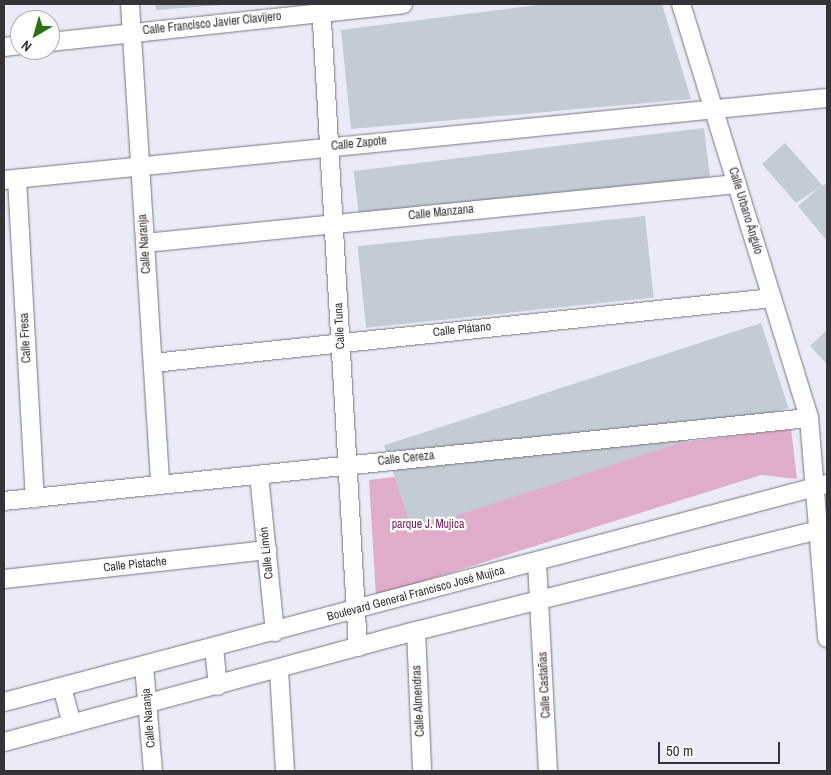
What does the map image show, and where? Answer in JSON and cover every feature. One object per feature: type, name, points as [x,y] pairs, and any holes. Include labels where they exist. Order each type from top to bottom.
[{"type":"street","name":"Calle Naranja","points":[[130,4],[160,485]]},
{"type":"street","name":"Calle Francisco Javier Clavijero","points":[[60,41],[321,8],[403,4]]},
{"type":"street","name":"Calle Urbano Ángulo","points":[[681,4],[809,418],[820,486],[827,638]]},
{"type":"street","name":"Calle Tuna","points":[[321,8],[358,647]]},
{"type":"street","name":"Calle Zapote","points":[[10,179],[827,98]]},
{"type":"street","name":"Calle Fresa","points":[[10,179],[35,498]]},
{"type":"street","name":"Calle Manzana","points":[[145,243],[737,184]]},
{"type":"street","name":"Calle Plátano","points":[[153,363],[772,298]]},
{"type":"street","name":"Calle Cereza","points":[[4,501],[809,418]]},
{"type":"street","name":"Calle Limón","points":[[259,475],[275,632]]},
{"type":"street","name":"Boulevard General Francisco José Mujica","points":[[4,702],[275,632],[820,486]]},
{"type":"street","points":[[4,742],[279,670],[416,631],[822,530]]},
{"type":"street","name":"Calle Pistache","points":[[4,579],[267,550]]},
{"type":"street","name":"Calle Castañas","points":[[538,562],[548,771]]},
{"type":"street","name":"Calle Almendras","points":[[416,631],[422,771]]},
{"type":"street","points":[[214,648],[218,686]]},
{"type":"street","name":"Calle Naranja","points":[[144,666],[149,705],[153,771]]},
{"type":"street","points":[[279,670],[285,771]]},
{"type":"street","points":[[62,687],[72,724]]},
{"type":"green space","name":"parque J. Mujica","points":[[791,429],[797,479],[761,475],[376,596],[369,480]]},
{"type":"building","points":[[155,4],[220,4],[220,5],[156,10]]},
{"type":"building","points":[[545,4],[662,4],[691,99],[351,129],[341,30]]},
{"type":"building","points":[[704,128],[710,177],[360,220],[354,171]]},
{"type":"building","points":[[785,143],[822,185],[827,184],[827,241],[798,206],[820,187],[796,203],[762,164]]},
{"type":"building","points":[[645,216],[654,298],[366,328],[358,246]]},
{"type":"building","points":[[761,323],[789,408],[412,530],[384,445]]},
{"type":"building","points":[[827,330],[827,364],[810,346]]}]
